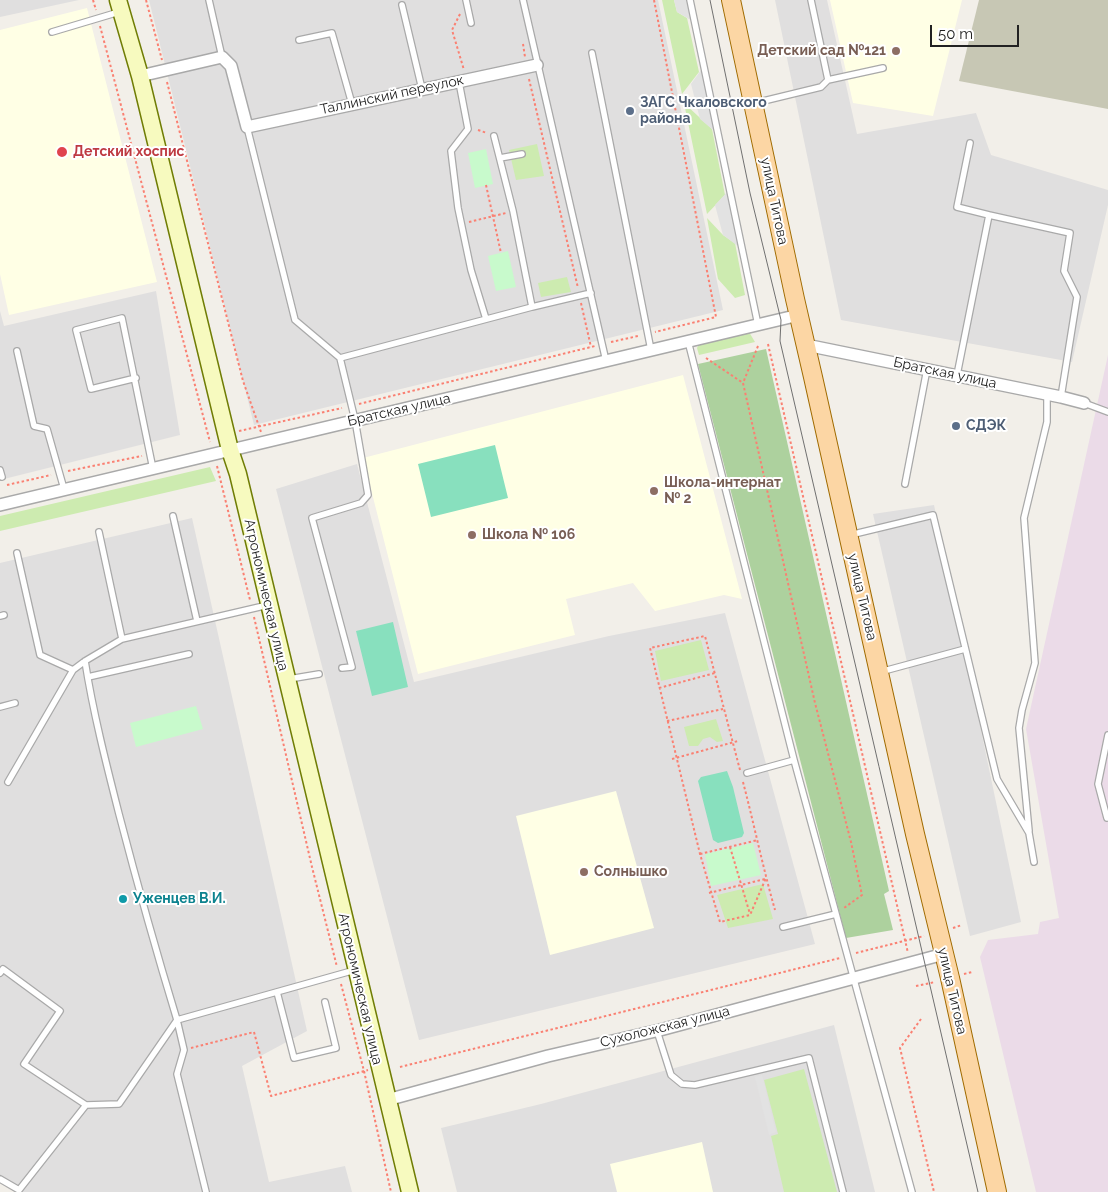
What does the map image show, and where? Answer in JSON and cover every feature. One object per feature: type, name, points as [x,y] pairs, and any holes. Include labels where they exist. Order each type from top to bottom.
[{"type":"main road","name":"улица Титова","points":[[731,0],[914,834],[944,954],[997,1192]]},
{"type":"street","name":"Агрономическая улица","points":[[120,6],[140,76],[230,450],[238,474],[260,606],[287,680],[355,970],[371,1069],[387,1100],[410,1192]]},
{"type":"street","points":[[140,76],[222,58],[231,66],[247,126]]},
{"type":"street","name":"Таллинский переулок","points":[[247,126],[532,66]]},
{"type":"street","name":"Братская улица","points":[[0,505],[799,315]]},
{"type":"street","name":"Братская улица","points":[[806,345],[1084,403]]},
{"type":"street","name":"Сухоложская улица","points":[[387,1100],[548,1056],[656,1031],[944,954]]},
{"type":"lane","points":[[209,0],[222,58]]},
{"type":"lane","points":[[467,0],[471,23]]},
{"type":"lane","points":[[523,0],[532,66],[591,293],[606,361]]},
{"type":"lane","points":[[690,0],[758,325]]},
{"type":"lane","points":[[811,0],[828,80]]},
{"type":"lane","points":[[402,5],[422,89]]},
{"type":"lane","points":[[52,32],[98,19],[120,6]]},
{"type":"lane","points":[[299,40],[332,32],[352,104]]},
{"type":"lane","points":[[592,53],[651,350]]},
{"type":"lane","points":[[753,103],[821,87],[828,80],[883,68]]},
{"type":"lane","points":[[463,81],[468,129],[451,151],[461,224],[471,270],[486,319]]},
{"type":"lane","points":[[247,126],[295,320],[340,358],[355,420],[368,494],[361,504],[312,518],[352,667],[342,668]]},
{"type":"lane","points":[[494,136],[513,211],[532,307]]},
{"type":"lane","points":[[970,143],[957,207],[1070,233],[1064,271],[1077,297],[1061,397]]},
{"type":"lane","points":[[500,158],[522,154]]},
{"type":"lane","points":[[957,375],[989,215]]},
{"type":"lane","points":[[340,358],[591,293]]},
{"type":"lane","points":[[136,378],[91,389],[76,330],[122,318],[136,378],[153,469]]},
{"type":"lane","points":[[688,341],[794,760],[912,1192]]},
{"type":"lane","points":[[17,351],[34,426],[47,429],[64,489]]},
{"type":"lane","points":[[905,484],[927,369]]},
{"type":"lane","points":[[1034,862],[1029,833],[1019,728],[1035,663],[1024,518],[1047,422],[1047,394]]},
{"type":"lane","points":[[1084,403],[1108,412]]},
{"type":"lane","points":[[848,536],[933,515],[997,779],[1029,833]]},
{"type":"lane","points":[[173,516],[197,621]]},
{"type":"lane","points":[[99,532],[122,639]]},
{"type":"lane","points":[[17,553],[40,655],[73,670]]},
{"type":"lane","points":[[8,782],[73,670],[85,661],[122,639],[260,606]]},
{"type":"lane","points":[[879,672],[965,649]]},
{"type":"lane","points":[[88,677],[189,654]]},
{"type":"lane","points":[[85,661],[109,774],[134,872],[184,1050],[177,1074],[206,1192]]},
{"type":"lane","points":[[287,680],[319,674]]},
{"type":"lane","points":[[0,707],[15,703]]},
{"type":"lane","points":[[1107,818],[1098,784],[1108,735]]},
{"type":"lane","points":[[747,773],[794,760]]},
{"type":"lane","points":[[783,927],[836,914]]},
{"type":"lane","points":[[0,973],[3,969],[60,1011],[24,1064],[86,1105],[119,1104],[177,1020],[355,970]]},
{"type":"lane","points":[[277,992],[294,1058],[336,1048],[325,1002]]},
{"type":"lane","points":[[656,1031],[671,1075],[682,1084],[695,1085],[809,1058],[843,1192]]},
{"type":"lane","points":[[0,1179],[19,1190],[86,1105]]},
{"type":"path","points":[[93,0],[213,454],[260,606],[312,867],[339,975],[371,1069],[391,1192]]},
{"type":"path","points":[[146,0],[243,381],[264,442]]},
{"type":"path","points":[[463,81],[452,30],[467,0]]},
{"type":"path","points":[[226,433],[352,406],[716,317],[654,0]]},
{"type":"path","points":[[532,66],[560,217],[591,347]]},
{"type":"path","points":[[468,129],[474,128],[494,136]]},
{"type":"path","points":[[486,185],[501,253]]},
{"type":"path","points":[[461,224],[513,211]]},
{"type":"path","points":[[768,344],[905,940]]},
{"type":"path","points":[[758,346],[743,383],[815,703],[851,842],[862,895],[836,914]]},
{"type":"path","points":[[706,358],[743,383]]},
{"type":"path","points":[[0,486],[150,454]]},
{"type":"path","points":[[705,636],[650,648],[700,854],[720,922],[750,915]]},
{"type":"path","points":[[659,688],[715,673]]},
{"type":"path","points":[[667,721],[724,708]]},
{"type":"path","points":[[672,758],[738,741]]},
{"type":"path","points":[[700,854],[758,840]]},
{"type":"path","points":[[730,847],[750,915]]},
{"type":"path","points":[[710,892],[766,878],[750,915]]},
{"type":"path","points":[[400,1067],[848,956],[962,925]]},
{"type":"path","points":[[921,1019],[900,1048],[934,1192]]},
{"type":"path","points":[[184,1050],[254,1032],[271,1096],[371,1069]]},
{"type":"shaded area","points":[[0,0],[79,0],[0,17]]},
{"type":"shaded area","points":[[149,0],[658,0],[723,310],[254,425]]},
{"type":"shaded area","points":[[674,0],[690,0],[694,22],[677,12]]},
{"type":"shaded area","points":[[775,0],[827,0],[857,134],[976,113],[991,155],[1108,190],[1108,205],[1072,362],[841,320]]},
{"type":"shaded area","name":"Детский сад №121","points":[[830,0],[962,0],[933,116],[853,103]]},
{"type":"shaded area","points":[[979,0],[1108,0],[1108,109],[959,81]]},
{"type":"shaded area","name":"Детский хоспис","points":[[87,8],[157,282],[9,315],[0,274],[0,30]]},
{"type":"shaded area","points":[[704,66],[719,135],[700,119],[691,84]]},
{"type":"shaded area","points":[[730,189],[743,250],[723,235],[715,205]]},
{"type":"shaded area","points":[[156,291],[180,435],[0,480],[0,311],[4,326]]},
{"type":"shaded area","points":[[1108,355],[1108,1192],[1036,1192],[980,957],[988,940],[1038,934],[1040,922],[1059,918],[1026,729]]},
{"type":"shaded area","name":"Школа № 106","points":[[683,375],[742,599],[724,595],[655,611],[633,583],[566,599],[575,635],[418,674],[363,458]]},
{"type":"shaded area","points":[[357,464],[414,682],[609,636],[725,613],[815,944],[419,1040],[276,489]]},
{"type":"shaded area","points":[[934,505],[1021,922],[970,936],[873,514]]},
{"type":"shaded area","points":[[192,518],[307,1031],[242,1066],[269,1182],[345,1166],[352,1192],[21,1192],[0,1177],[0,563]]},
{"type":"shaded area","name":"Солнышко","points":[[616,791],[654,928],[550,955],[516,816]]},
{"type":"shaded area","points":[[834,1025],[875,1192],[457,1192],[441,1128],[541,1104]]},
{"type":"shaded area","points":[[762,1075],[776,1132],[769,1135],[755,1077]]},
{"type":"shaded area","points":[[702,1142],[713,1192],[617,1192],[610,1164]]},
{"type":"green space","points":[[662,0],[674,0],[677,12],[687,18],[699,72],[682,94]]},
{"type":"green space","points":[[684,103],[712,129],[725,195],[707,214]]},
{"type":"green space","points":[[537,144],[544,176],[516,180],[509,150]]},
{"type":"green space","points":[[486,149],[493,184],[475,188],[468,153]]},
{"type":"green space","points":[[707,218],[723,235],[735,243],[745,295],[735,298],[718,279]]},
{"type":"green space","points":[[508,251],[516,287],[496,291],[488,256]]},
{"type":"green space","points":[[567,277],[571,292],[541,297],[538,283]]},
{"type":"green space","points":[[749,332],[755,342],[699,355],[697,348],[700,342]]},
{"type":"green space","points":[[766,349],[889,891],[884,894],[893,930],[846,938],[698,364]]},
{"type":"green space","points":[[495,445],[508,498],[431,517],[418,464]]},
{"type":"green space","points":[[210,467],[216,481],[0,531],[0,516]]},
{"type":"green space","points":[[393,622],[408,687],[372,696],[356,631]]},
{"type":"green space","points":[[701,640],[709,670],[661,681],[655,651]]},
{"type":"green space","points":[[196,706],[203,729],[136,747],[130,723]]},
{"type":"green space","points":[[716,719],[723,741],[717,742],[710,737],[703,739],[698,746],[689,746],[684,727]]},
{"type":"green space","points":[[727,771],[733,787],[744,833],[742,837],[718,843],[713,840],[698,781],[701,777]]},
{"type":"green space","points":[[753,843],[761,875],[711,886],[705,854]]},
{"type":"green space","points":[[763,884],[773,919],[728,928],[717,895]]},
{"type":"green space","points":[[804,1069],[837,1192],[784,1192],[771,1136],[778,1134],[764,1080]]},
{"type":"tram line","points":[[710,0],[750,193],[781,320],[780,341],[978,1192]]},
{"type":"place","name":"Детский сад №121","points":[[896,51]]},
{"type":"place","name":"ЗАГС Чкаловского района","points":[[630,111]]},
{"type":"place","name":"Детский хоспис","points":[[62,152]]},
{"type":"place","name":"СДЭК","points":[[956,426]]},
{"type":"place","name":"Школа-интернат № 2","points":[[654,491]]},
{"type":"place","name":"Школа № 106","points":[[472,535]]},
{"type":"place","name":"Солнышко","points":[[584,872]]},
{"type":"place","name":"Уженцев В.И.","points":[[123,899]]}]
